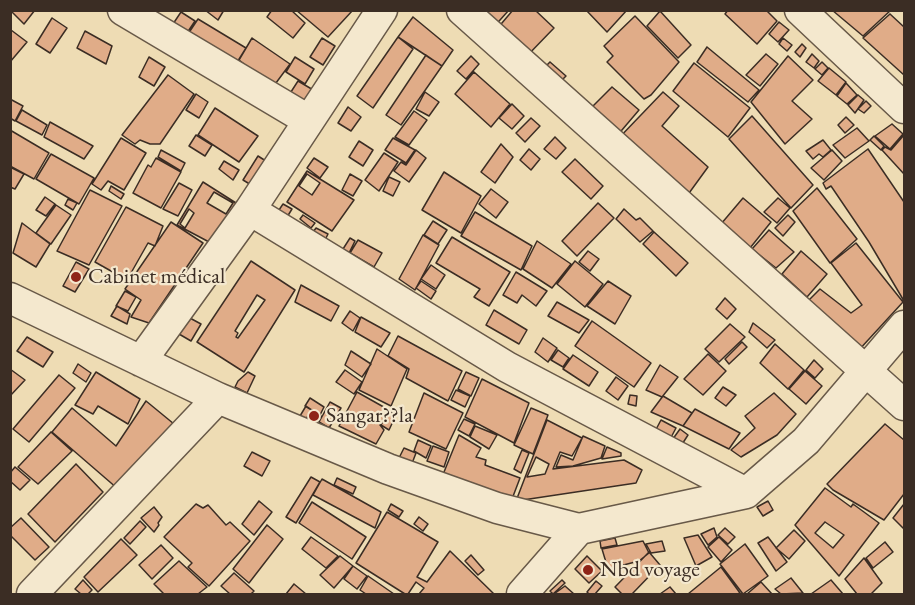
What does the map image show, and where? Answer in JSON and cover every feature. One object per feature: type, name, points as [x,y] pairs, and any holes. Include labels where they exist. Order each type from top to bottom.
[{"type":"street","points":[[123,10],[308,120]]},
{"type":"street","points":[[141,361],[249,210],[382,10]]},
{"type":"street","points":[[462,10],[904,405]]},
{"type":"street","points":[[800,10],[904,108]]},
{"type":"street","points":[[249,210],[507,367],[746,493]]},
{"type":"street","points":[[10,298],[219,398],[388,469],[486,505],[579,529],[746,493],[806,441],[904,326]]},
{"type":"street","points":[[38,592],[219,398]]},
{"type":"street","points":[[522,594],[579,529]]},
{"type":"building","points":[[10,10],[35,10],[24,24]]},
{"type":"building","points":[[205,10],[224,10],[218,20]]},
{"type":"building","points":[[272,10],[291,10],[305,23],[293,38],[267,17]]},
{"type":"building","points":[[296,10],[353,10],[328,37]]},
{"type":"building","points":[[472,10],[509,10],[491,30]]},
{"type":"building","points":[[513,10],[535,10],[554,28],[524,59],[496,30]]},
{"type":"building","points":[[586,10],[627,10],[607,32]]},
{"type":"building","points":[[728,10],[766,10],[777,21],[757,44],[725,14]]},
{"type":"building","points":[[832,10],[891,10],[863,36]]},
{"type":"building","points":[[660,11],[691,45],[678,58],[647,26]]},
{"type":"building","points":[[181,12],[195,21],[185,36],[171,27]]},
{"type":"building","points":[[890,14],[904,27],[904,75],[863,38]]},
{"type":"building","points":[[635,16],[679,62],[651,95],[644,99],[607,62],[613,56],[604,46]]},
{"type":"building","points":[[413,17],[453,50],[442,66],[398,37]]},
{"type":"building","points":[[52,18],[67,28],[50,53],[36,44]]},
{"type":"building","points":[[198,19],[246,48],[236,64],[188,34]]},
{"type":"building","points":[[779,22],[789,30],[778,42],[769,34]]},
{"type":"building","points":[[10,31],[27,42],[10,62]]},
{"type":"building","points":[[85,31],[112,46],[106,64],[77,48]]},
{"type":"building","points":[[398,37],[413,49],[373,108],[357,96]]},
{"type":"building","points":[[252,38],[290,64],[273,87],[242,68],[244,64],[239,60]]},
{"type":"building","points":[[322,38],[335,46],[323,65],[310,57]]},
{"type":"building","points":[[783,38],[792,45],[787,51],[779,44]]},
{"type":"building","points":[[802,44],[806,48],[800,57],[795,52]]},
{"type":"building","points":[[707,47],[759,90],[748,102],[697,62]]},
{"type":"building","points":[[766,54],[778,64],[760,86],[746,75]]},
{"type":"building","points":[[812,54],[819,61],[814,68],[806,62]]},
{"type":"building","points":[[426,55],[442,66],[401,125],[386,115]]},
{"type":"building","points":[[471,56],[479,64],[466,79],[457,71]]},
{"type":"building","points":[[788,56],[813,80],[792,101],[812,119],[785,144],[751,102]]},
{"type":"building","points":[[149,57],[165,67],[154,86],[139,77]]},
{"type":"building","points":[[295,57],[314,69],[305,84],[286,72]]},
{"type":"building","points":[[550,62],[566,76],[559,83],[543,69]]},
{"type":"building","points":[[822,62],[828,68],[822,75],[815,69]]},
{"type":"building","points":[[694,63],[750,108],[728,137],[673,91]]},
{"type":"building","points":[[829,68],[846,82],[836,95],[818,81]]},
{"type":"building","points":[[474,72],[510,104],[491,127],[455,94]]},
{"type":"building","points":[[168,75],[194,94],[160,144],[150,144],[140,140],[135,144],[122,135]]},
{"type":"building","points":[[298,81],[315,91],[305,106],[289,95]]},
{"type":"building","points":[[846,83],[857,95],[847,104],[837,96]]},
{"type":"building","points":[[612,87],[639,110],[616,137],[588,111]]},
{"type":"building","points":[[425,92],[439,102],[429,116],[416,109]]},
{"type":"building","points":[[663,92],[679,106],[662,126],[708,167],[684,200],[616,141]]},
{"type":"building","points":[[196,94],[208,102],[199,118],[186,110]]},
{"type":"building","points":[[858,95],[864,100],[855,113],[848,105]]},
{"type":"building","points":[[10,99],[23,106],[15,121],[10,118]]},
{"type":"building","points":[[866,101],[871,106],[864,113],[858,109]]},
{"type":"building","points":[[512,104],[524,116],[512,129],[499,118]]},
{"type":"building","points":[[348,107],[361,117],[351,131],[338,123]]},
{"type":"building","points":[[215,108],[258,136],[239,162],[198,135]]},
{"type":"building","points":[[22,110],[47,125],[42,135],[16,121]]},
{"type":"building","points":[[414,111],[427,120],[409,145],[395,137]]},
{"type":"building","points":[[752,116],[813,185],[791,208],[729,139]]},
{"type":"building","points":[[846,117],[854,125],[845,133],[838,125]]},
{"type":"building","points":[[531,118],[540,126],[525,142],[516,133]]},
{"type":"building","points":[[50,122],[93,146],[84,159],[44,137]]},
{"type":"building","points":[[892,124],[903,134],[890,149],[875,136]]},
{"type":"building","points":[[857,128],[869,141],[845,158],[833,145]]},
{"type":"building","points":[[10,130],[49,153],[34,179],[10,166]]},
{"type":"building","points":[[196,135],[212,145],[205,156],[189,146]]},
{"type":"building","points":[[904,135],[904,174],[882,150],[885,147],[891,150]]},
{"type":"building","points":[[874,136],[884,146],[881,150],[870,140]]},
{"type":"building","points":[[555,137],[566,148],[556,159],[544,149]]},
{"type":"building","points":[[121,138],[146,153],[124,190],[108,181],[101,190],[92,184]]},
{"type":"building","points":[[393,138],[415,150],[406,163],[385,150]]},
{"type":"building","points":[[823,140],[831,150],[823,157],[819,154],[813,159],[806,151]]},
{"type":"building","points":[[359,141],[373,150],[363,166],[349,157]]},
{"type":"building","points":[[501,144],[513,157],[495,183],[481,172]]},
{"type":"building","points":[[529,149],[540,159],[531,170],[520,160]]},
{"type":"building","points":[[868,149],[904,202],[904,301],[869,242],[831,186],[826,189],[823,183]]},
{"type":"building","points":[[161,150],[185,163],[181,171],[158,157]]},
{"type":"building","points":[[416,150],[426,158],[409,182],[394,171],[401,162],[406,165]]},
{"type":"building","points":[[832,150],[842,161],[824,180],[811,168]]},
{"type":"building","points":[[384,153],[398,162],[379,191],[365,180]]},
{"type":"building","points":[[51,154],[94,178],[79,204],[36,179]]},
{"type":"building","points":[[258,156],[269,163],[253,186],[243,180]]},
{"type":"building","points":[[156,158],[181,172],[161,208],[133,193],[148,165],[151,167]]},
{"type":"building","points":[[314,158],[328,167],[320,178],[307,168]]},
{"type":"building","points":[[575,159],[603,186],[591,199],[562,172]]},
{"type":"building","points":[[224,161],[239,170],[233,180],[219,169]]},
{"type":"building","points":[[10,167],[24,174],[15,189],[10,187]]},
{"type":"building","points":[[307,171],[354,200],[332,231],[287,202]],"holes":[[[307,174],[320,183],[312,195],[299,186]]]},
{"type":"building","points":[[444,172],[481,196],[461,233],[422,210]]},
{"type":"building","points":[[350,174],[362,181],[353,196],[342,190]]},
{"type":"building","points":[[389,177],[400,182],[393,196],[383,191]]},
{"type":"building","points":[[203,182],[236,203],[211,243],[177,225]],"holes":[[[214,192],[233,203],[226,214],[207,203]],[[189,209],[194,213],[185,228],[180,224]]]},
{"type":"building","points":[[179,183],[192,190],[178,216],[163,209]]},
{"type":"building","points":[[111,186],[124,194],[121,199],[109,191]]},
{"type":"building","points":[[817,188],[857,239],[830,263],[793,211]]},
{"type":"building","points":[[491,189],[508,202],[496,218],[479,204]]},
{"type":"building","points":[[90,190],[122,206],[89,265],[57,251]]},
{"type":"building","points":[[45,197],[55,204],[46,216],[36,210]]},
{"type":"building","points":[[743,198],[771,222],[750,248],[721,224]]},
{"type":"building","points":[[778,198],[790,208],[777,223],[764,212]]},
{"type":"building","points":[[68,199],[77,203],[73,210],[65,205]]},
{"type":"building","points":[[598,203],[614,218],[577,256],[562,241]]},
{"type":"building","points":[[283,204],[292,209],[284,222],[275,216]]},
{"type":"building","points":[[56,205],[71,215],[51,244],[36,233]]},
{"type":"building","points":[[126,207],[163,226],[155,246],[148,243],[127,280],[95,262]]},
{"type":"building","points":[[624,209],[636,220],[640,218],[653,231],[640,242],[616,219]]},
{"type":"building","points":[[475,212],[532,246],[521,270],[461,236]]},
{"type":"building","points":[[303,215],[315,223],[311,228],[300,219]]},
{"type":"building","points":[[788,215],[795,222],[783,236],[775,228]]},
{"type":"building","points":[[433,221],[447,230],[438,244],[424,235]]},
{"type":"building","points":[[171,222],[203,243],[149,323],[131,317],[141,300],[125,289]]},
{"type":"building","points":[[22,223],[50,244],[36,267],[13,253]]},
{"type":"building","points":[[316,228],[328,234],[324,242],[311,235]]},
{"type":"building","points":[[769,230],[794,252],[776,268],[752,249]]},
{"type":"building","points":[[654,232],[688,263],[676,276],[643,244]]},
{"type":"building","points":[[423,235],[439,245],[415,290],[399,279]]},
{"type":"building","points":[[452,237],[510,272],[489,306],[474,297],[480,289],[436,263]]},
{"type":"building","points":[[350,238],[355,241],[349,253],[343,249]]},
{"type":"building","points":[[358,240],[382,253],[374,267],[350,253]]},
{"type":"building","points":[[537,241],[571,264],[552,288],[523,269]]},
{"type":"building","points":[[856,243],[903,302],[858,351],[806,303],[820,289],[851,313],[862,305],[831,263]]},
{"type":"building","points":[[588,251],[599,259],[590,271],[579,262]]},
{"type":"building","points":[[801,251],[827,274],[807,297],[782,274]]},
{"type":"building","points":[[251,261],[295,290],[244,372],[197,342]],"holes":[[[257,295],[265,300],[238,338],[236,337],[238,333],[235,331]]]},
{"type":"building","points":[[575,261],[603,284],[585,307],[557,284]]},
{"type":"building","name":"Cabinet médical","points":[[76,262],[89,269],[75,292],[63,286]]},
{"type":"building","points":[[431,265],[445,275],[436,289],[421,279]]},
{"type":"building","points":[[516,272],[547,291],[536,306],[522,295],[517,303],[503,295]]},
{"type":"building","points":[[421,281],[436,291],[431,299],[416,288]]},
{"type":"building","points":[[608,281],[631,296],[615,324],[587,306]]},
{"type":"building","points":[[301,285],[339,306],[331,321],[295,302]]},
{"type":"building","points":[[125,291],[136,297],[128,311],[116,306]]},
{"type":"building","points":[[725,298],[736,309],[727,319],[716,309]]},
{"type":"building","points":[[557,302],[589,320],[579,333],[548,316]]},
{"type":"building","points":[[117,306],[130,314],[127,324],[111,316]]},
{"type":"building","points":[[494,310],[527,330],[519,344],[486,325]]},
{"type":"building","points":[[350,311],[360,318],[353,331],[342,323]]},
{"type":"building","points":[[188,317],[201,324],[191,341],[179,334]]},
{"type":"building","points":[[361,317],[390,333],[381,347],[355,332]]},
{"type":"building","points":[[592,321],[651,363],[634,387],[575,346]]},
{"type":"building","points":[[753,323],[775,340],[767,348],[749,332]]},
{"type":"building","points":[[730,324],[745,337],[719,362],[705,349]]},
{"type":"building","points":[[398,336],[462,371],[448,401],[406,378],[409,369],[388,356]]},
{"type":"building","points":[[27,337],[53,352],[43,367],[17,351]]},
{"type":"building","points":[[543,338],[557,348],[548,362],[535,352]]},
{"type":"building","points":[[742,342],[747,347],[729,364],[725,359]]},
{"type":"building","points":[[775,344],[804,370],[788,389],[760,363]]},
{"type":"building","points":[[377,349],[407,369],[391,406],[359,390]]},
{"type":"building","points":[[558,350],[569,358],[563,367],[551,360]]},
{"type":"building","points":[[351,351],[371,364],[362,377],[345,365]]},
{"type":"building","points":[[708,354],[726,371],[703,395],[684,379]]},
{"type":"building","points":[[573,355],[598,372],[589,386],[563,369]]},
{"type":"building","points":[[814,360],[823,369],[815,378],[806,370]]},
{"type":"building","points":[[78,364],[91,373],[86,382],[73,373]]},
{"type":"building","points":[[660,365],[678,377],[662,397],[646,390]]},
{"type":"building","points":[[10,369],[25,380],[10,396]]},
{"type":"building","points":[[345,370],[362,382],[354,394],[336,382]]},
{"type":"building","points":[[805,371],[822,386],[806,404],[789,389]]},
{"type":"building","points":[[96,372],[140,399],[128,424],[98,406],[93,414],[75,405]]},
{"type":"building","points":[[248,372],[255,376],[247,393],[235,387]]},
{"type":"building","points":[[466,372],[479,378],[471,396],[458,389]]},
{"type":"building","points":[[59,375],[75,388],[29,442],[13,429]]},
{"type":"building","points":[[616,377],[628,386],[618,400],[606,391]]},
{"type":"building","points":[[482,379],[529,403],[514,443],[465,417]]},
{"type":"building","points":[[723,387],[736,395],[726,406],[715,398]]},
{"type":"building","points":[[456,390],[470,396],[465,407],[451,400]]},
{"type":"building","points":[[357,392],[389,410],[380,425],[384,430],[376,444],[339,426]]},
{"type":"building","points":[[424,393],[463,413],[446,449],[409,432]]},
{"type":"building","points":[[774,393],[796,414],[777,435],[741,457],[731,450],[755,428],[745,416]]},
{"type":"building","points":[[630,395],[637,396],[636,406],[628,404]]},
{"type":"building","points":[[663,396],[692,413],[683,426],[651,412]]},
{"type":"building","points":[[310,398],[324,407],[320,415],[305,406]]},
{"type":"building","points":[[146,401],[174,424],[118,489],[52,432],[72,408],[116,446]]},
{"type":"building","points":[[330,402],[341,408],[329,428],[319,422]]},
{"type":"building","name":"Sangar??la","points":[[306,406],[321,416],[317,422],[308,416],[302,425],[297,421]]},
{"type":"building","points":[[531,408],[548,415],[533,454],[514,445]]},
{"type":"building","points":[[695,409],[740,433],[729,449],[683,426]]},
{"type":"building","points":[[389,411],[396,415],[389,430],[381,425]]},
{"type":"building","points":[[464,419],[475,424],[469,436],[458,430]]},
{"type":"building","points":[[547,420],[582,438],[572,456],[560,452],[553,469],[624,460],[642,470],[636,483],[516,501]],"holes":[[[536,457],[549,464],[545,474],[527,477]]]},
{"type":"building","points":[[661,420],[676,428],[668,443],[653,435]]},
{"type":"building","points":[[885,424],[904,440],[904,494],[884,520],[833,490],[827,484]]},
{"type":"building","points":[[475,426],[497,435],[489,449],[470,437]]},
{"type":"building","points":[[680,429],[688,435],[679,449],[670,443]]},
{"type":"building","points":[[51,432],[72,451],[38,484],[18,467]]},
{"type":"building","points":[[459,435],[481,448],[476,457],[486,460],[485,465],[520,478],[512,499],[442,477]]},
{"type":"building","points":[[583,436],[605,446],[601,458],[573,466],[556,467],[561,455],[573,460]]},
{"type":"building","points":[[418,440],[431,446],[426,458],[414,451]]},
{"type":"building","points":[[433,446],[449,452],[444,467],[427,461]]},
{"type":"building","points":[[607,447],[621,453],[621,456],[602,459]]},
{"type":"building","points":[[404,448],[416,453],[411,466],[398,460]]},
{"type":"building","points":[[522,450],[529,453],[521,473],[514,469]]},
{"type":"building","points":[[252,452],[270,461],[262,476],[244,466]]},
{"type":"building","points":[[76,464],[103,492],[55,542],[28,514]]},
{"type":"building","points":[[15,467],[30,480],[20,490],[10,481],[10,473]]},
{"type":"building","points":[[311,477],[320,482],[296,523],[286,517]]},
{"type":"building","points":[[337,478],[356,487],[353,494],[334,485]]},
{"type":"building","points":[[322,479],[381,512],[375,528],[313,495]]},
{"type":"building","points":[[825,488],[851,507],[853,504],[879,523],[839,576],[795,525]],"holes":[[[825,522],[844,535],[833,548],[815,533]]]},
{"type":"building","points":[[259,501],[272,512],[254,535],[242,524]]},
{"type":"building","points":[[768,501],[773,510],[763,516],[757,507]]},
{"type":"building","points":[[312,502],[366,537],[352,559],[299,523]]},
{"type":"building","points":[[196,504],[203,508],[208,505],[226,525],[230,522],[250,541],[209,586],[188,567],[192,563],[164,537]]},
{"type":"building","points":[[391,504],[403,511],[399,517],[388,510]]},
{"type":"building","points":[[904,504],[904,529],[893,518]]},
{"type":"building","points":[[154,507],[162,517],[154,532],[141,518]]},
{"type":"building","points":[[387,512],[438,542],[417,577],[427,582],[450,551],[494,594],[419,594],[424,588],[416,582],[408,594],[405,594],[356,563]]},
{"type":"building","points":[[419,517],[428,524],[423,531],[414,524]]},
{"type":"building","points":[[21,518],[49,547],[35,560],[10,535],[10,528]]},
{"type":"building","points":[[140,521],[146,527],[130,544],[124,538]]},
{"type":"building","points":[[267,525],[283,539],[249,583],[233,569]]},
{"type":"building","points":[[714,528],[717,537],[708,545],[701,534]]},
{"type":"building","points":[[725,528],[735,537],[728,544],[718,535]]},
{"type":"building","points":[[794,530],[805,541],[789,559],[776,548]]},
{"type":"building","points":[[698,535],[712,557],[696,566],[684,538]]},
{"type":"building","points":[[311,537],[338,556],[326,568],[302,549]]},
{"type":"building","points":[[719,537],[732,550],[721,562],[708,547]]},
{"type":"building","points":[[768,537],[787,562],[776,571],[758,543]]},
{"type":"building","points":[[615,538],[617,545],[601,548],[600,541]]},
{"type":"building","points":[[121,539],[137,555],[98,592],[84,577]]},
{"type":"building","points":[[643,541],[649,553],[639,561],[608,569],[602,549]]},
{"type":"building","points":[[662,541],[665,551],[651,553],[646,544]]},
{"type":"building","points":[[885,542],[893,552],[873,568],[866,558]]},
{"type":"building","points":[[745,544],[768,576],[743,594],[720,564]]},
{"type":"building","points":[[161,545],[173,558],[152,579],[139,565]]},
{"type":"building","points":[[649,552],[660,565],[632,594],[622,594],[615,587]]},
{"type":"building","points":[[471,555],[484,570],[478,575],[465,561]]},
{"type":"building","points":[[340,556],[353,566],[334,588],[320,575]]},
{"type":"building","name":"Nbd voyage","points":[[587,556],[602,571],[589,583],[575,569]]},
{"type":"building","points":[[864,558],[882,583],[871,594],[857,594],[845,579]]},
{"type":"building","points":[[179,561],[207,587],[198,594],[164,594],[154,584]]},
{"type":"building","points":[[353,566],[367,576],[357,589],[344,579]]},
{"type":"building","points":[[721,567],[740,593],[688,594]]},
{"type":"building","points":[[234,573],[254,591],[251,594],[230,594],[221,586]]},
{"type":"building","points":[[368,576],[394,594],[366,594],[360,590]]},
{"type":"building","points":[[791,578],[803,593],[781,594],[775,589]]},
{"type":"building","points":[[83,580],[92,590],[88,594],[81,594],[75,589]]},
{"type":"building","points":[[562,580],[565,583],[553,594],[550,591]]},
{"type":"building","points":[[831,580],[843,594],[811,594]]},
{"type":"building","points":[[596,581],[602,586],[595,594],[589,594],[587,592]]},
{"type":"building","points":[[761,582],[772,594],[747,594]]},
{"type":"building","points":[[294,584],[306,594],[286,594]]},
{"type":"building","points":[[565,586],[574,594],[554,594]]},
{"type":"building","points":[[670,587],[676,594],[660,594]]},
{"type":"place","name":"Cabinet médical","points":[[76,277]]},
{"type":"place","name":"Sangar??la","points":[[314,416]]},
{"type":"place","name":"Nbd voyage","points":[[588,570]]}]
